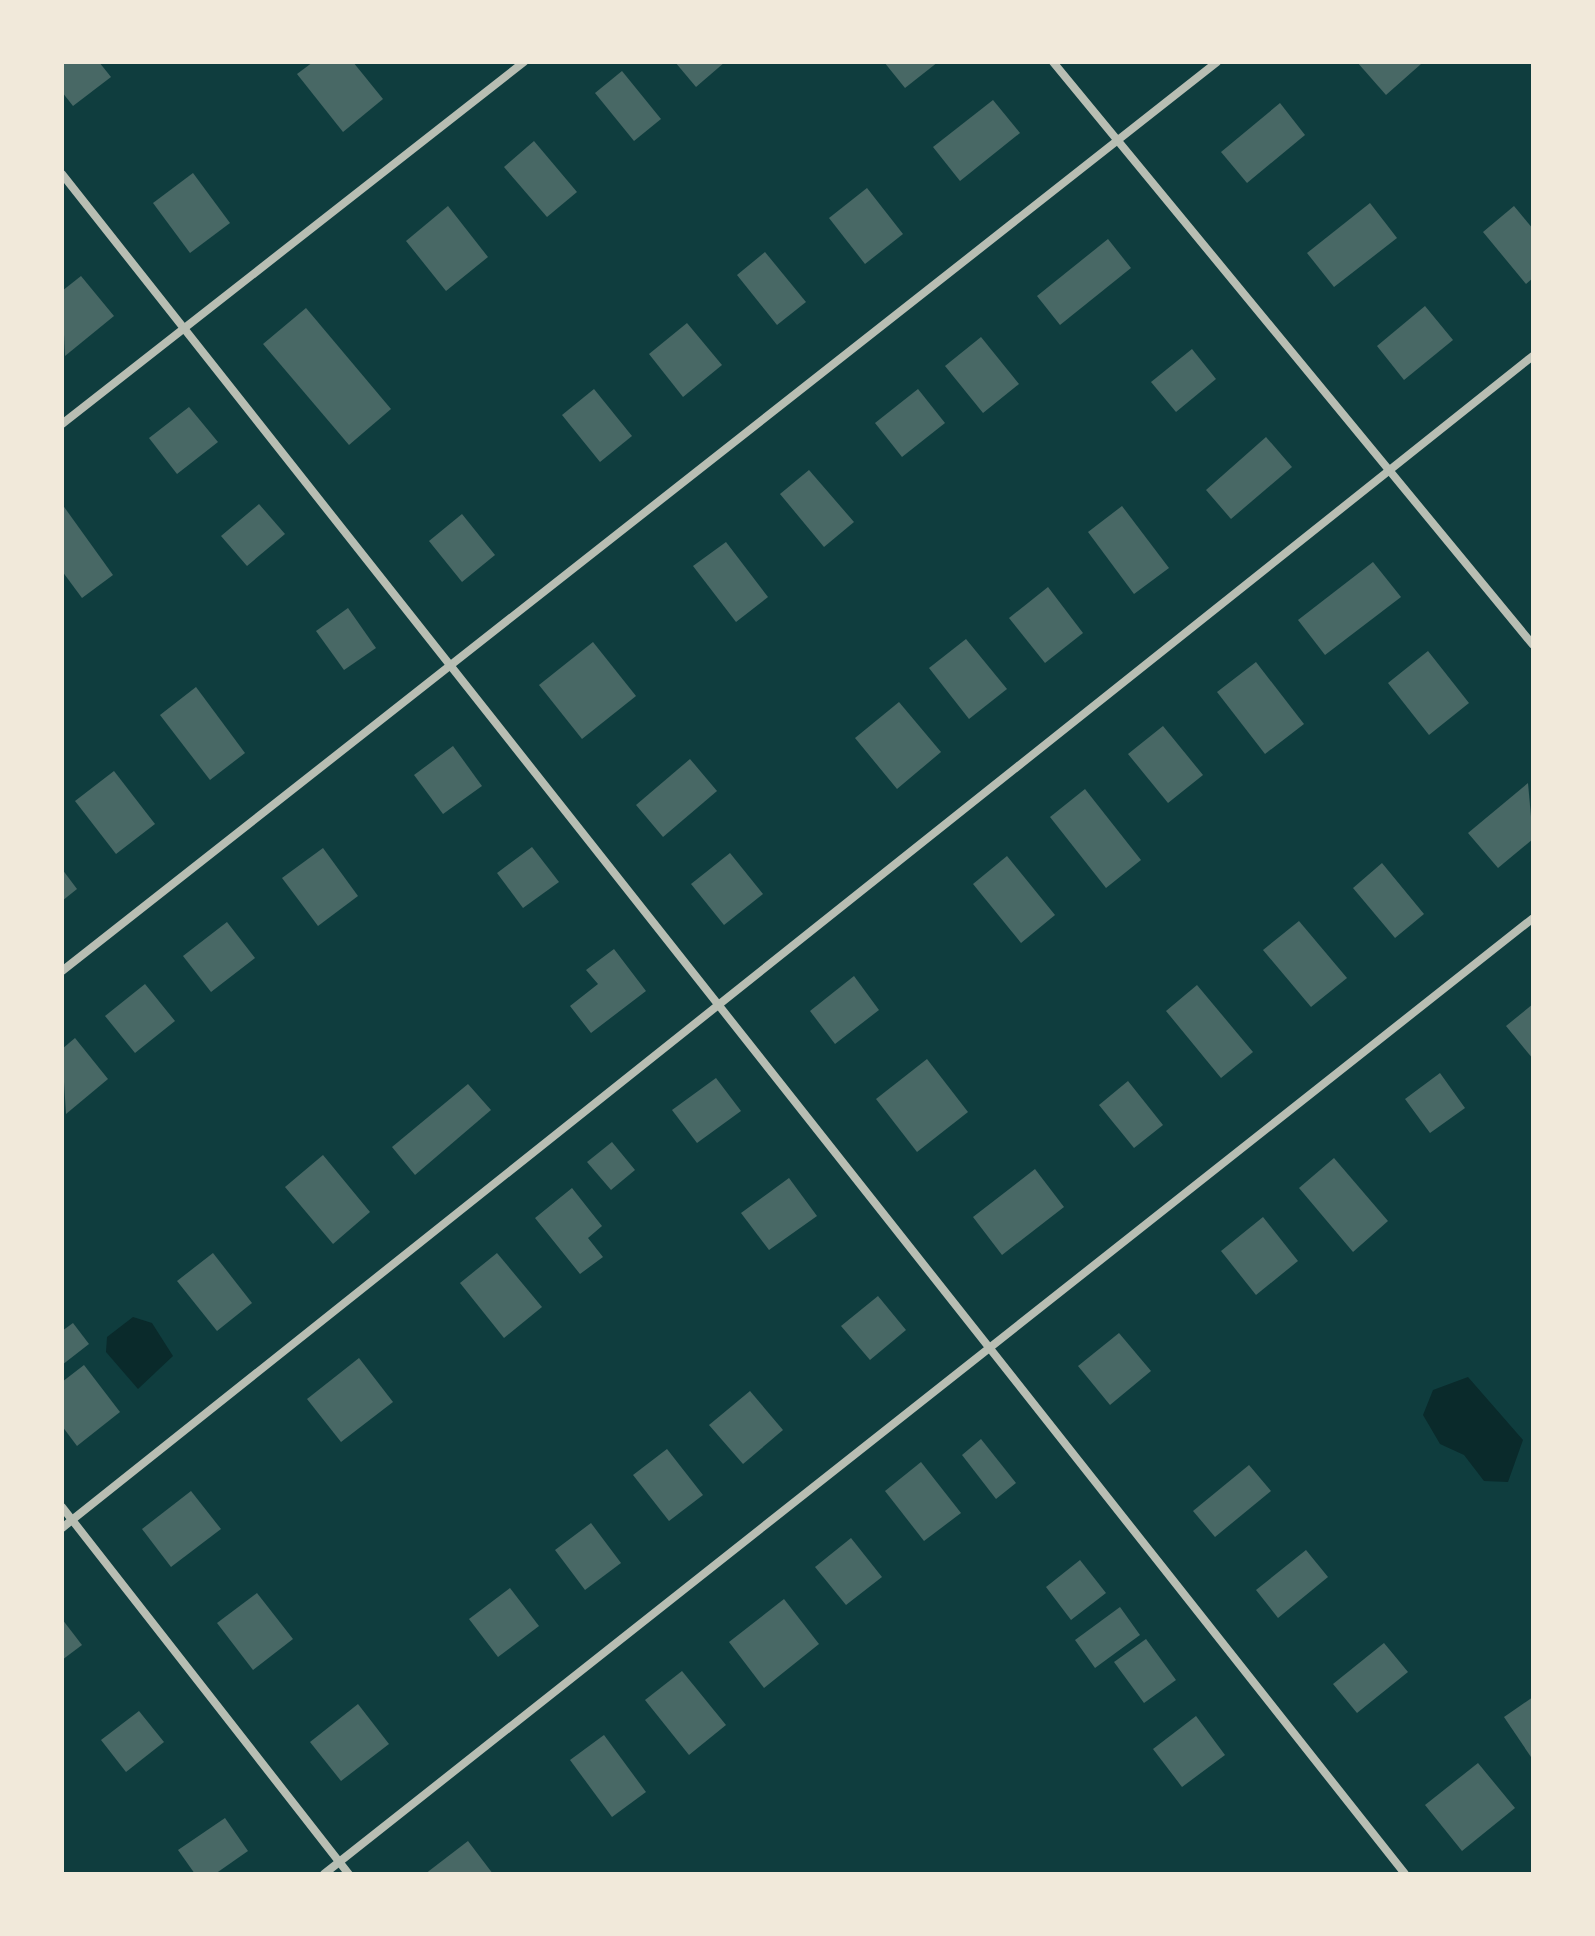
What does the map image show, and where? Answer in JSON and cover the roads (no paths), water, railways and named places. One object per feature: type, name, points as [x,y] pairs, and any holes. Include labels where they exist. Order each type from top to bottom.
[{"type":"street","points":[[62,424],[524,62]]},
{"type":"street","points":[[1053,62],[1391,467],[1533,645]]},
{"type":"street","points":[[62,971],[1217,62]]},
{"type":"street","points":[[62,174],[990,1353],[1405,1874]]},
{"type":"street","points":[[62,1528],[1533,356]]},
{"type":"street","points":[[324,1874],[990,1353],[1533,918]]},
{"type":"street","points":[[62,1507],[349,1874]]},
{"type":"water","points":[[133,1317],[152,1323],[173,1356],[138,1389],[106,1352],[107,1337]]},
{"type":"water","points":[[1468,1377],[1523,1440],[1508,1482],[1484,1481],[1464,1455],[1440,1444],[1423,1415],[1433,1390]]}]
